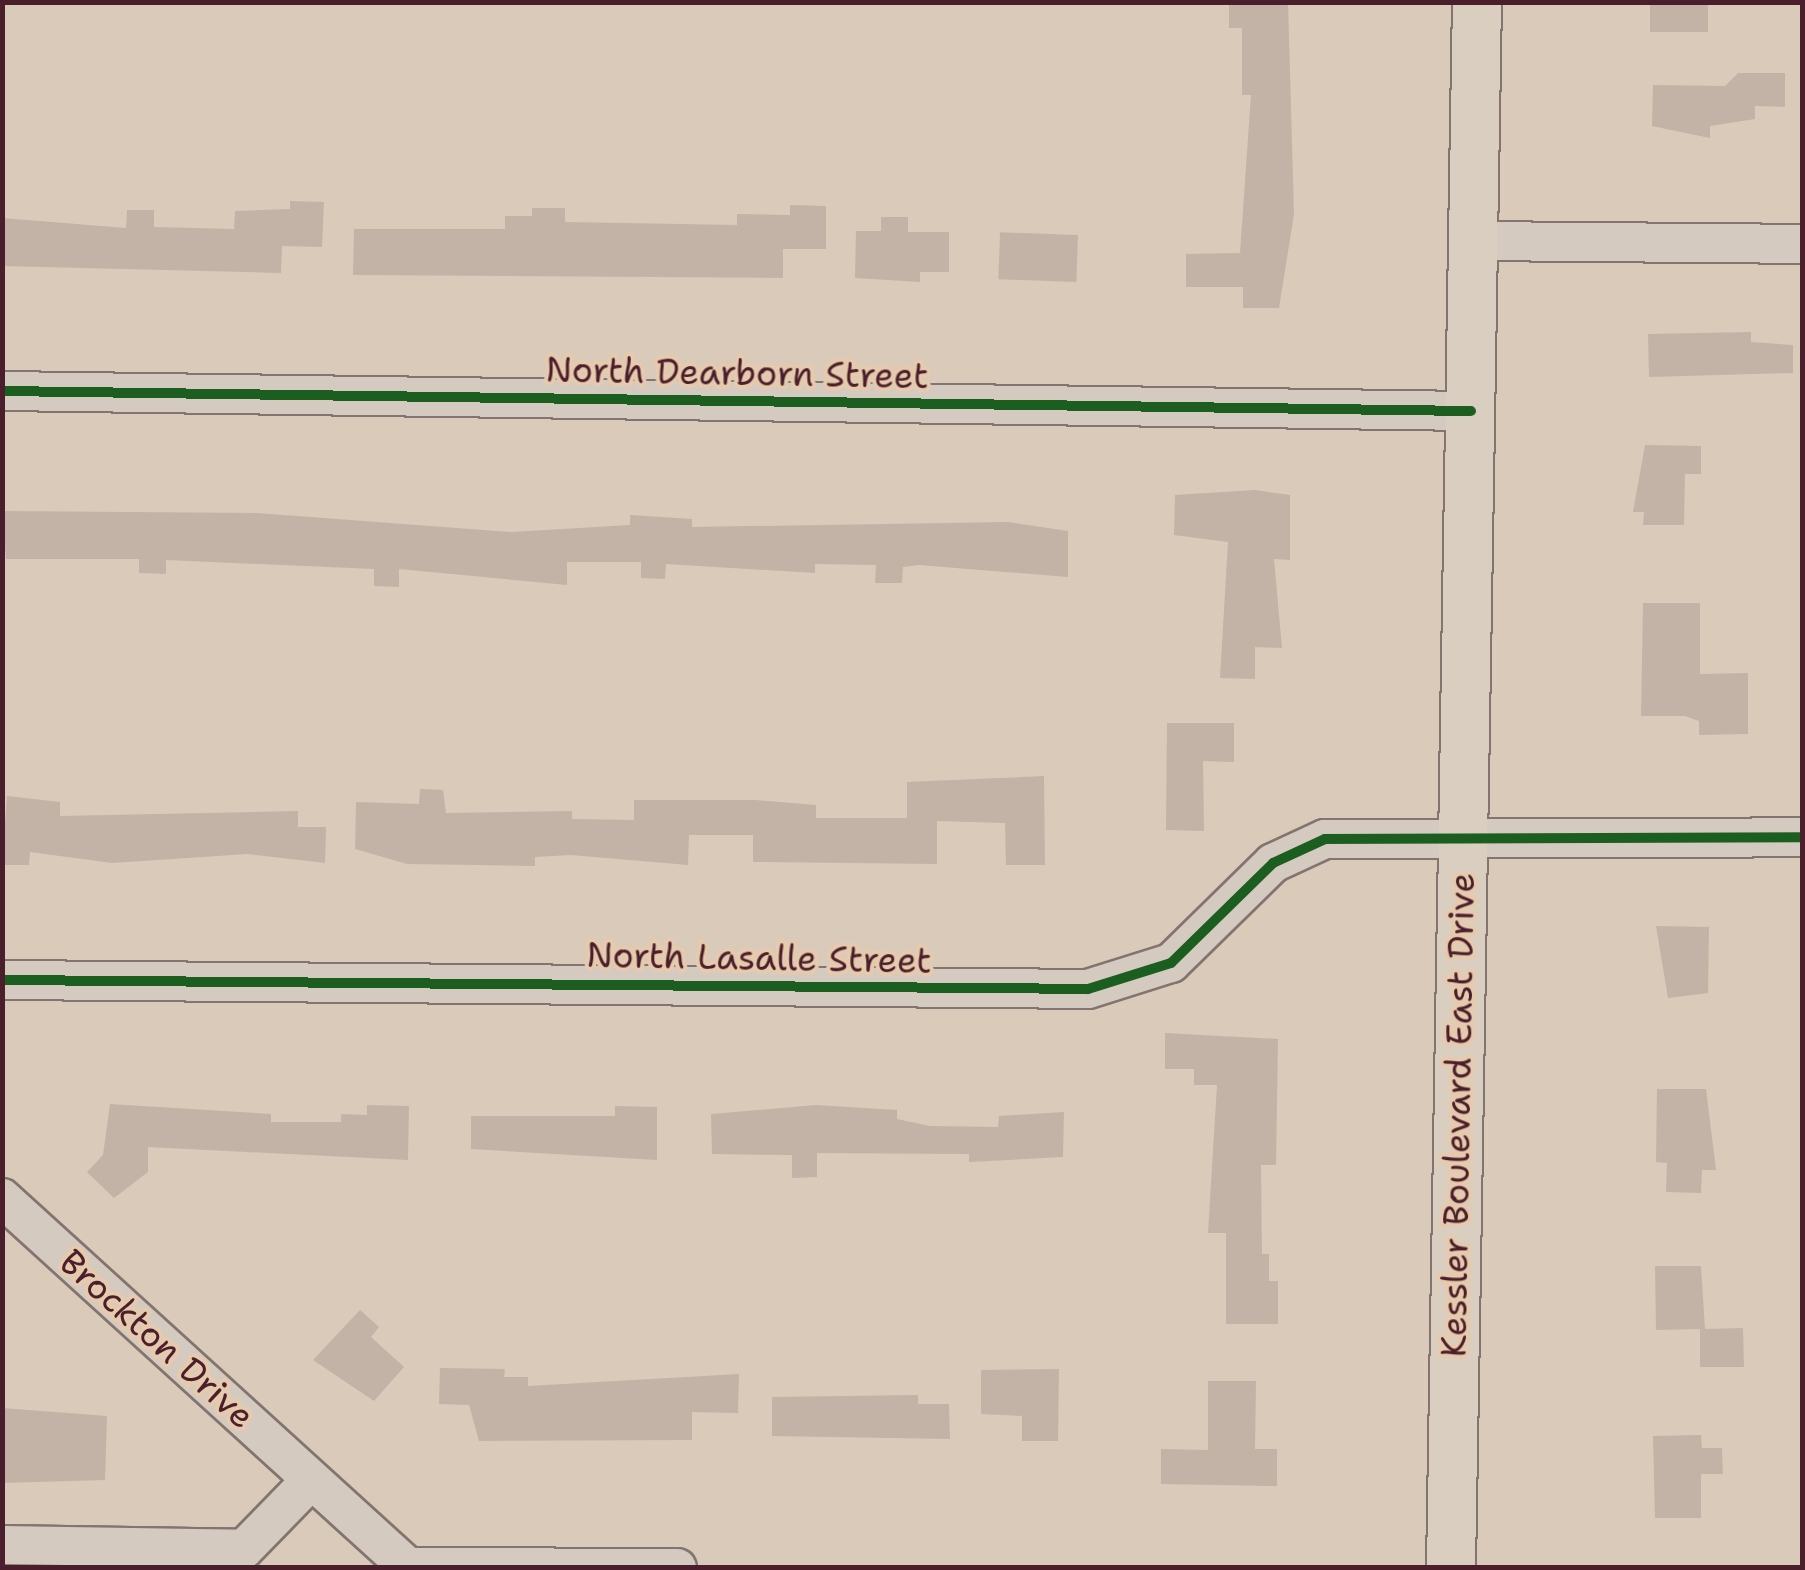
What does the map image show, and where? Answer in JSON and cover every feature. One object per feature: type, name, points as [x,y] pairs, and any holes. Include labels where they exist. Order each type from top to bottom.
[{"type":"main road","name":"Kessler Boulevard East Drive","points":[[1451,1568],[1477,2]]},
{"type":"street","points":[[1473,241],[1802,244]]},
{"type":"street","name":"North Dearborn Street","points":[[2,391],[1472,411]]},
{"type":"street","name":"North Lasalle Street","points":[[2,980],[1088,988],[1183,955],[1251,882],[1311,844],[1368,834],[1802,837]]},
{"type":"street","name":"Brockton Drive","points":[[2,1198],[408,1567],[677,1568]]},
{"type":"street","points":[[2,1545],[244,1549],[312,1480]]},
{"type":"building","points":[[1229,2],[1288,2],[1294,214],[1279,308],[1243,308],[1243,287],[1186,287],[1186,254],[1240,253],[1251,95],[1242,95],[1242,28],[1229,28]]},
{"type":"building","points":[[1650,2],[1708,2],[1708,32],[1650,32]]},
{"type":"building","points":[[1738,73],[1785,73],[1785,107],[1755,106],[1755,119],[1710,126],[1710,138],[1652,126],[1653,85],[1725,86]]},
{"type":"building","points":[[290,201],[324,202],[322,247],[282,246],[281,273],[2,266],[2,218],[126,228],[127,210],[154,210],[154,227],[234,229],[235,211],[290,209]]},
{"type":"building","points":[[790,205],[826,206],[826,249],[783,249],[783,278],[353,275],[354,229],[505,229],[505,216],[532,216],[532,208],[565,208],[565,222],[737,225],[737,214],[790,215]]},
{"type":"building","points":[[881,217],[908,217],[908,232],[949,232],[949,272],[920,272],[920,282],[855,278],[856,231],[881,231]]},
{"type":"building","points":[[1000,232],[1078,235],[1076,282],[998,279]]},
{"type":"building","points":[[1751,332],[1751,342],[1793,345],[1793,373],[1649,377],[1648,334]]},
{"type":"building","points":[[1645,445],[1701,446],[1701,474],[1685,474],[1684,525],[1643,525],[1644,512],[1633,512]]},
{"type":"building","points":[[1255,490],[1290,495],[1290,560],[1274,559],[1282,648],[1255,647],[1255,679],[1220,678],[1228,542],[1174,535],[1175,495]]},
{"type":"building","points":[[2,511],[257,513],[511,532],[630,525],[630,515],[692,519],[692,527],[1008,522],[1068,531],[1068,577],[919,565],[903,567],[902,583],[875,583],[876,565],[815,564],[815,573],[666,564],[665,579],[641,578],[641,562],[567,562],[567,585],[399,569],[399,587],[374,586],[374,569],[166,560],[166,574],[139,573],[139,559],[6,559]]},
{"type":"building","points":[[1643,603],[1700,603],[1700,674],[1748,673],[1748,734],[1699,735],[1699,721],[1685,716],[1641,716]]},
{"type":"building","points":[[1167,723],[1234,723],[1234,762],[1203,761],[1204,831],[1166,830]]},
{"type":"building","points":[[1044,776],[1045,865],[1006,865],[1005,823],[937,821],[937,864],[753,862],[753,835],[689,835],[688,865],[571,855],[535,857],[535,866],[407,864],[355,849],[356,802],[419,804],[420,789],[443,790],[446,813],[572,811],[572,819],[634,820],[634,800],[755,800],[816,805],[816,818],[907,818],[907,782]]},
{"type":"building","points":[[7,796],[60,802],[60,816],[298,811],[298,827],[326,827],[325,863],[247,854],[112,863],[30,852],[29,865],[2,865]]},
{"type":"building","points":[[1656,926],[1709,927],[1708,993],[1668,998]]},
{"type":"building","points":[[1165,1033],[1278,1039],[1276,1165],[1261,1165],[1262,1254],[1269,1254],[1269,1281],[1278,1281],[1278,1324],[1226,1324],[1226,1233],[1208,1233],[1217,1085],[1194,1085],[1194,1069],[1165,1069]]},
{"type":"building","points":[[1657,1089],[1706,1089],[1716,1170],[1702,1170],[1701,1193],[1666,1192],[1667,1163],[1656,1162]]},
{"type":"building","points":[[110,1104],[271,1114],[271,1122],[341,1122],[341,1114],[367,1115],[367,1105],[409,1106],[408,1160],[148,1147],[148,1172],[114,1198],[87,1172],[103,1155]]},
{"type":"building","points":[[816,1105],[897,1110],[897,1119],[930,1126],[998,1127],[999,1116],[1064,1112],[1063,1157],[969,1162],[969,1154],[817,1153],[817,1177],[792,1178],[792,1155],[712,1154],[711,1114]]},
{"type":"building","points":[[615,1106],[657,1107],[657,1160],[471,1149],[471,1116],[615,1116]]},
{"type":"building","points":[[1655,1266],[1701,1266],[1705,1329],[1743,1328],[1744,1367],[1700,1367],[1700,1329],[1656,1330]]},
{"type":"building","points":[[360,1310],[379,1327],[371,1337],[404,1367],[374,1401],[313,1360]]},
{"type":"building","points":[[440,1368],[505,1369],[504,1377],[528,1377],[528,1386],[739,1374],[738,1413],[692,1412],[692,1440],[479,1441],[469,1405],[439,1404]]},
{"type":"building","points":[[1059,1369],[1058,1441],[1022,1441],[1022,1416],[981,1414],[981,1370]]},
{"type":"building","points":[[1208,1381],[1256,1381],[1255,1449],[1277,1449],[1277,1486],[1161,1484],[1161,1449],[1208,1450]]},
{"type":"building","points":[[918,1395],[918,1404],[949,1404],[950,1439],[772,1436],[772,1397]]},
{"type":"building","points":[[2,1408],[107,1416],[105,1480],[2,1483]]},
{"type":"building","points":[[1701,1435],[1702,1448],[1722,1448],[1723,1474],[1701,1474],[1701,1518],[1655,1518],[1653,1436]]},
{"type":"cycle path","points":[[2,391],[1471,411]]},
{"type":"cycle path","points":[[2,980],[1088,989],[1171,963],[1273,863],[1325,839],[1802,837]]}]
